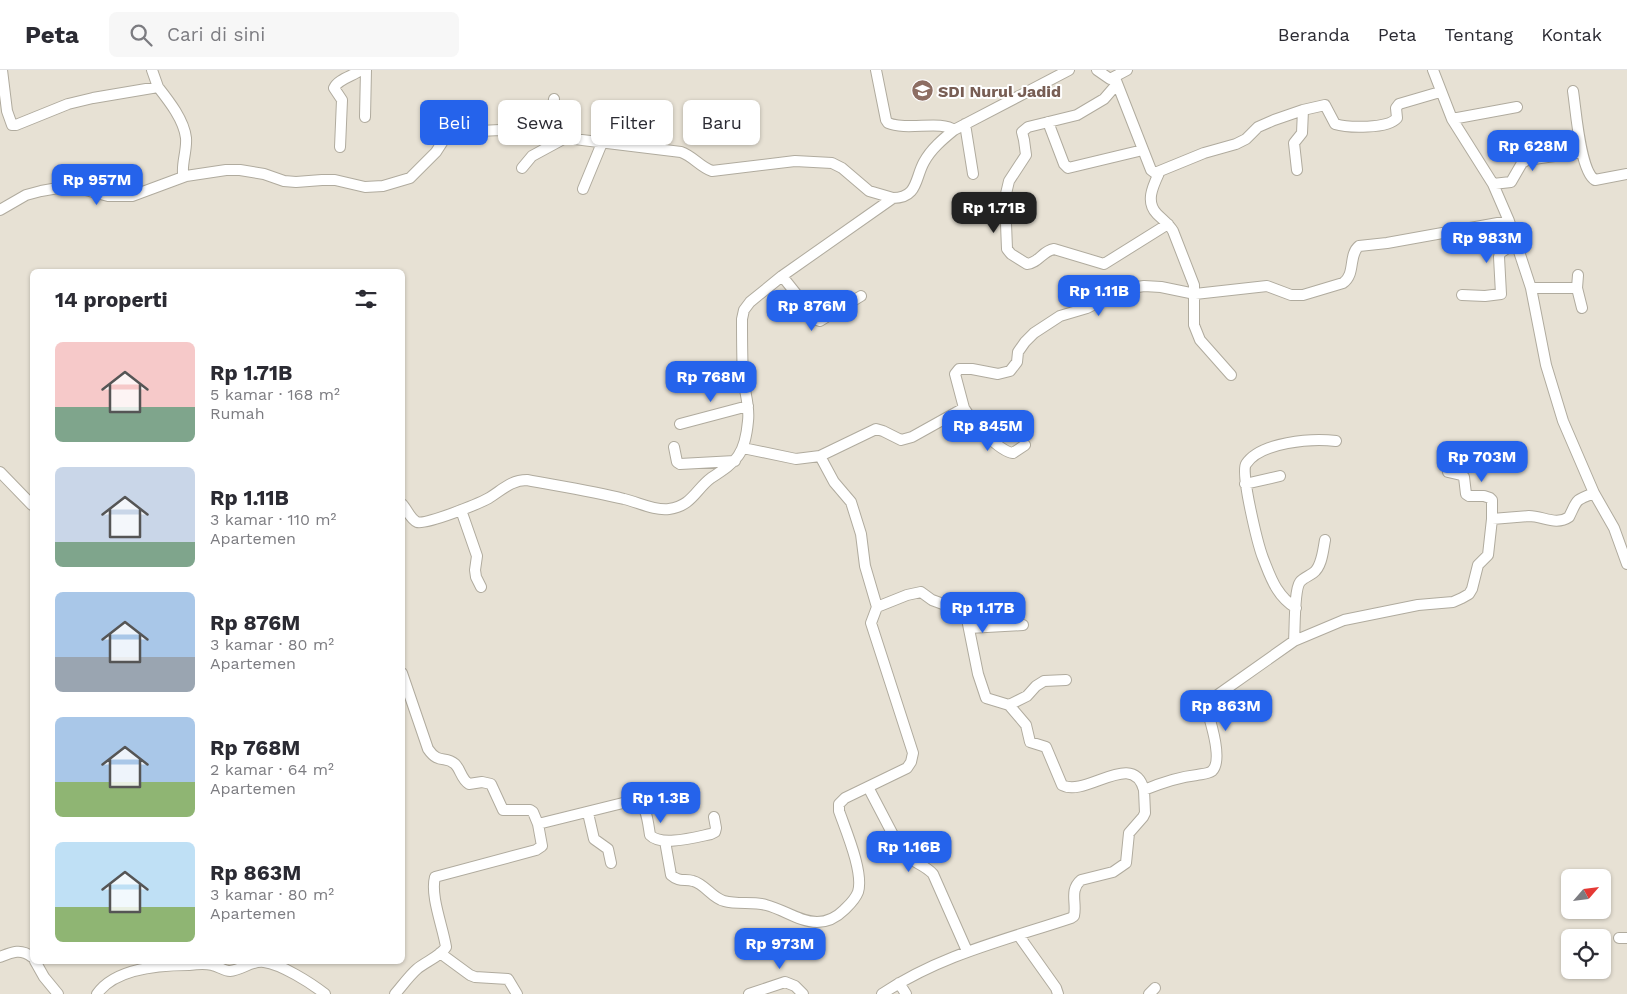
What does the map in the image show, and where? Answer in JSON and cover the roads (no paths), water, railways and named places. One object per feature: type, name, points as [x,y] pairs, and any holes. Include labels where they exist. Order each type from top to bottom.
[{"type":"street","points":[[2,70],[7,111],[12,125],[68,104],[158,87]]},
{"type":"street","points":[[152,70],[158,87],[167,98],[184,132],[186,140],[182,164],[183,173],[186,176]]},
{"type":"street","points":[[340,147],[342,100],[334,88],[336,84],[361,70]]},
{"type":"street","points":[[365,117],[366,70]]},
{"type":"street","points":[[876,70],[888,123],[907,127],[944,126],[954,130]]},
{"type":"street","points":[[620,145],[681,152],[712,171],[795,161],[832,163],[842,168],[869,191],[899,198],[912,191],[916,186],[928,155],[954,130],[1069,70]]},
{"type":"street","points":[[1096,70],[1107,78],[1116,81]]},
{"type":"street","points":[[1127,70],[1116,81],[1104,98],[1077,116],[1048,122],[1028,128],[1022,132],[1026,155],[1009,181],[1005,198],[1008,252],[1027,264],[1035,262],[1046,252],[1054,249],[1104,264],[1168,224]]},
{"type":"street","points":[[1432,70],[1452,119],[1493,184],[1510,221],[1532,288],[1546,365],[1554,394],[1573,448],[1594,493],[1614,528],[1627,564]]},
{"type":"street","points":[[1116,81],[1151,170],[1159,173]]},
{"type":"street","points":[[1573,91],[1586,170],[1592,179],[1627,174]]},
{"type":"street","points":[[1231,375],[1200,340],[1194,325],[1193,312],[1196,294],[1194,285],[1173,231],[1154,212],[1151,205],[1152,189],[1159,173],[1186,160],[1236,144],[1246,139],[1260,126],[1303,110],[1325,106],[1335,124],[1366,126],[1390,123],[1398,118],[1396,108],[1399,104],[1440,92]]},
{"type":"street","points":[[1452,119],[1517,107]]},
{"type":"street","points":[[1297,170],[1294,143],[1302,133],[1303,110]]},
{"type":"street","points":[[1048,122],[1064,164],[1068,168],[1143,150]]},
{"type":"street","points":[[965,124],[973,174]]},
{"type":"street","points":[[0,210],[26,195],[41,191],[58,188],[78,188],[108,196],[132,196],[186,176],[226,170],[253,172],[284,181],[335,180],[364,187],[383,186],[410,178],[436,152],[444,138],[450,135],[460,132],[498,130]]},
{"type":"street","points":[[522,168],[532,156],[556,145]]},
{"type":"street","points":[[583,189],[601,145]]},
{"type":"street","points":[[1493,184],[1511,182],[1522,163],[1527,160],[1582,152]]},
{"type":"street","points":[[405,508],[413,520],[423,523],[461,510],[488,498],[518,480],[526,480],[668,509],[681,505],[694,497],[707,481],[736,461],[743,448],[748,421],[748,406],[743,377],[742,319],[744,310],[750,302],[782,276],[893,198]]},
{"type":"street","points":[[1025,445],[1014,453],[1007,451],[976,426],[964,408],[955,374],[960,369],[972,369],[998,374],[1010,371],[1017,362],[1018,352],[1025,342],[1034,333],[1060,316],[1087,308],[1125,289],[1144,286],[1161,287],[1196,294],[1267,286],[1290,295],[1303,295],[1346,281],[1352,268],[1354,251],[1359,246],[1387,243],[1510,221]]},
{"type":"street","points":[[1462,295],[1485,296],[1501,294],[1500,253],[1517,242]]},
{"type":"street","points":[[1578,275],[1577,288],[1582,308]]},
{"type":"street","points":[[782,276],[817,320],[820,321],[861,296]]},
{"type":"street","points":[[1532,288],[1577,288]]},
{"type":"street","points":[[680,424],[748,406]]},
{"type":"street","points":[[743,448],[792,459],[820,456],[876,429],[901,440],[912,437],[964,408]]},
{"type":"street","points":[[1296,608],[1285,600],[1276,588],[1263,559],[1245,484],[1244,468],[1246,463],[1267,449],[1322,439],[1336,440]]},
{"type":"street","points":[[674,447],[677,462],[680,464],[736,461]]},
{"type":"street","points":[[665,841],[670,871],[675,878],[701,884],[717,898],[725,902],[765,904],[801,919],[824,922],[837,917],[852,903],[858,892],[857,864],[839,804],[845,798],[907,768],[911,762],[913,752],[873,630],[871,619],[877,607],[866,566],[861,534],[851,502],[834,482],[820,456]]},
{"type":"street","points":[[0,472],[30,503]]},
{"type":"street","points":[[1144,790],[1180,777],[1207,774],[1212,771],[1216,761],[1216,746],[1207,710],[1209,701],[1294,641],[1350,618],[1418,605],[1453,602],[1468,594],[1472,589],[1478,565],[1488,555],[1492,500],[1484,496],[1469,496],[1466,494],[1464,477],[1448,472]]},
{"type":"street","points":[[1245,484],[1280,476]]},
{"type":"street","points":[[1492,519],[1532,516],[1554,521],[1562,520],[1569,517],[1573,506],[1578,500],[1594,493]]},
{"type":"street","points":[[461,510],[477,556],[475,570],[481,587]]},
{"type":"street","points":[[1294,641],[1295,599],[1298,584],[1315,572],[1325,540]]},
{"type":"street","points":[[877,607],[921,592],[932,600],[962,611],[967,619],[978,674],[986,698],[1009,705],[1026,725],[1030,742],[1046,747],[1062,785],[1076,787],[1115,774],[1133,774],[1142,783],[1145,813],[1129,832],[1127,861],[1124,865],[1113,872],[1081,880],[1076,884],[1073,889],[1074,916],[946,959],[882,994]]},
{"type":"street","points":[[969,628],[1023,624]]},
{"type":"street","points":[[1009,705],[1027,696],[1036,686],[1044,681],[1066,680]]},
{"type":"street","points":[[395,994],[415,971],[444,950],[446,945],[438,913],[434,885],[435,877],[540,849],[542,846],[538,824],[531,810],[503,810],[491,784],[482,782],[469,784],[463,779],[455,764],[450,761],[438,760],[432,755],[428,749],[405,682]]},
{"type":"street","points":[[868,787],[902,852],[908,859],[928,868],[933,874],[967,951]]},
{"type":"street","points":[[538,824],[638,800],[644,806],[650,835],[653,838],[665,841],[711,834],[716,828],[714,817]]},
{"type":"street","points":[[588,813],[594,838],[608,849],[611,863]]},
{"type":"street","points":[[1019,936],[1056,988],[1058,994]]},
{"type":"street","points":[[0,957],[18,951],[30,956]]},
{"type":"street","points":[[440,953],[475,977],[508,979],[517,994]]},
{"type":"street","points":[[37,964],[44,978],[58,994]]},
{"type":"street","points":[[96,994],[108,982],[148,967],[201,964],[212,965],[230,971],[250,964]]},
{"type":"street","points":[[269,964],[283,969],[325,994]]},
{"type":"street","points":[[749,994],[785,982],[794,986],[803,994]]},
{"type":"street","points":[[899,983],[906,994]]},
{"type":"place","name":"SDI Nurul Jadid","points":[[922,91]]}]
